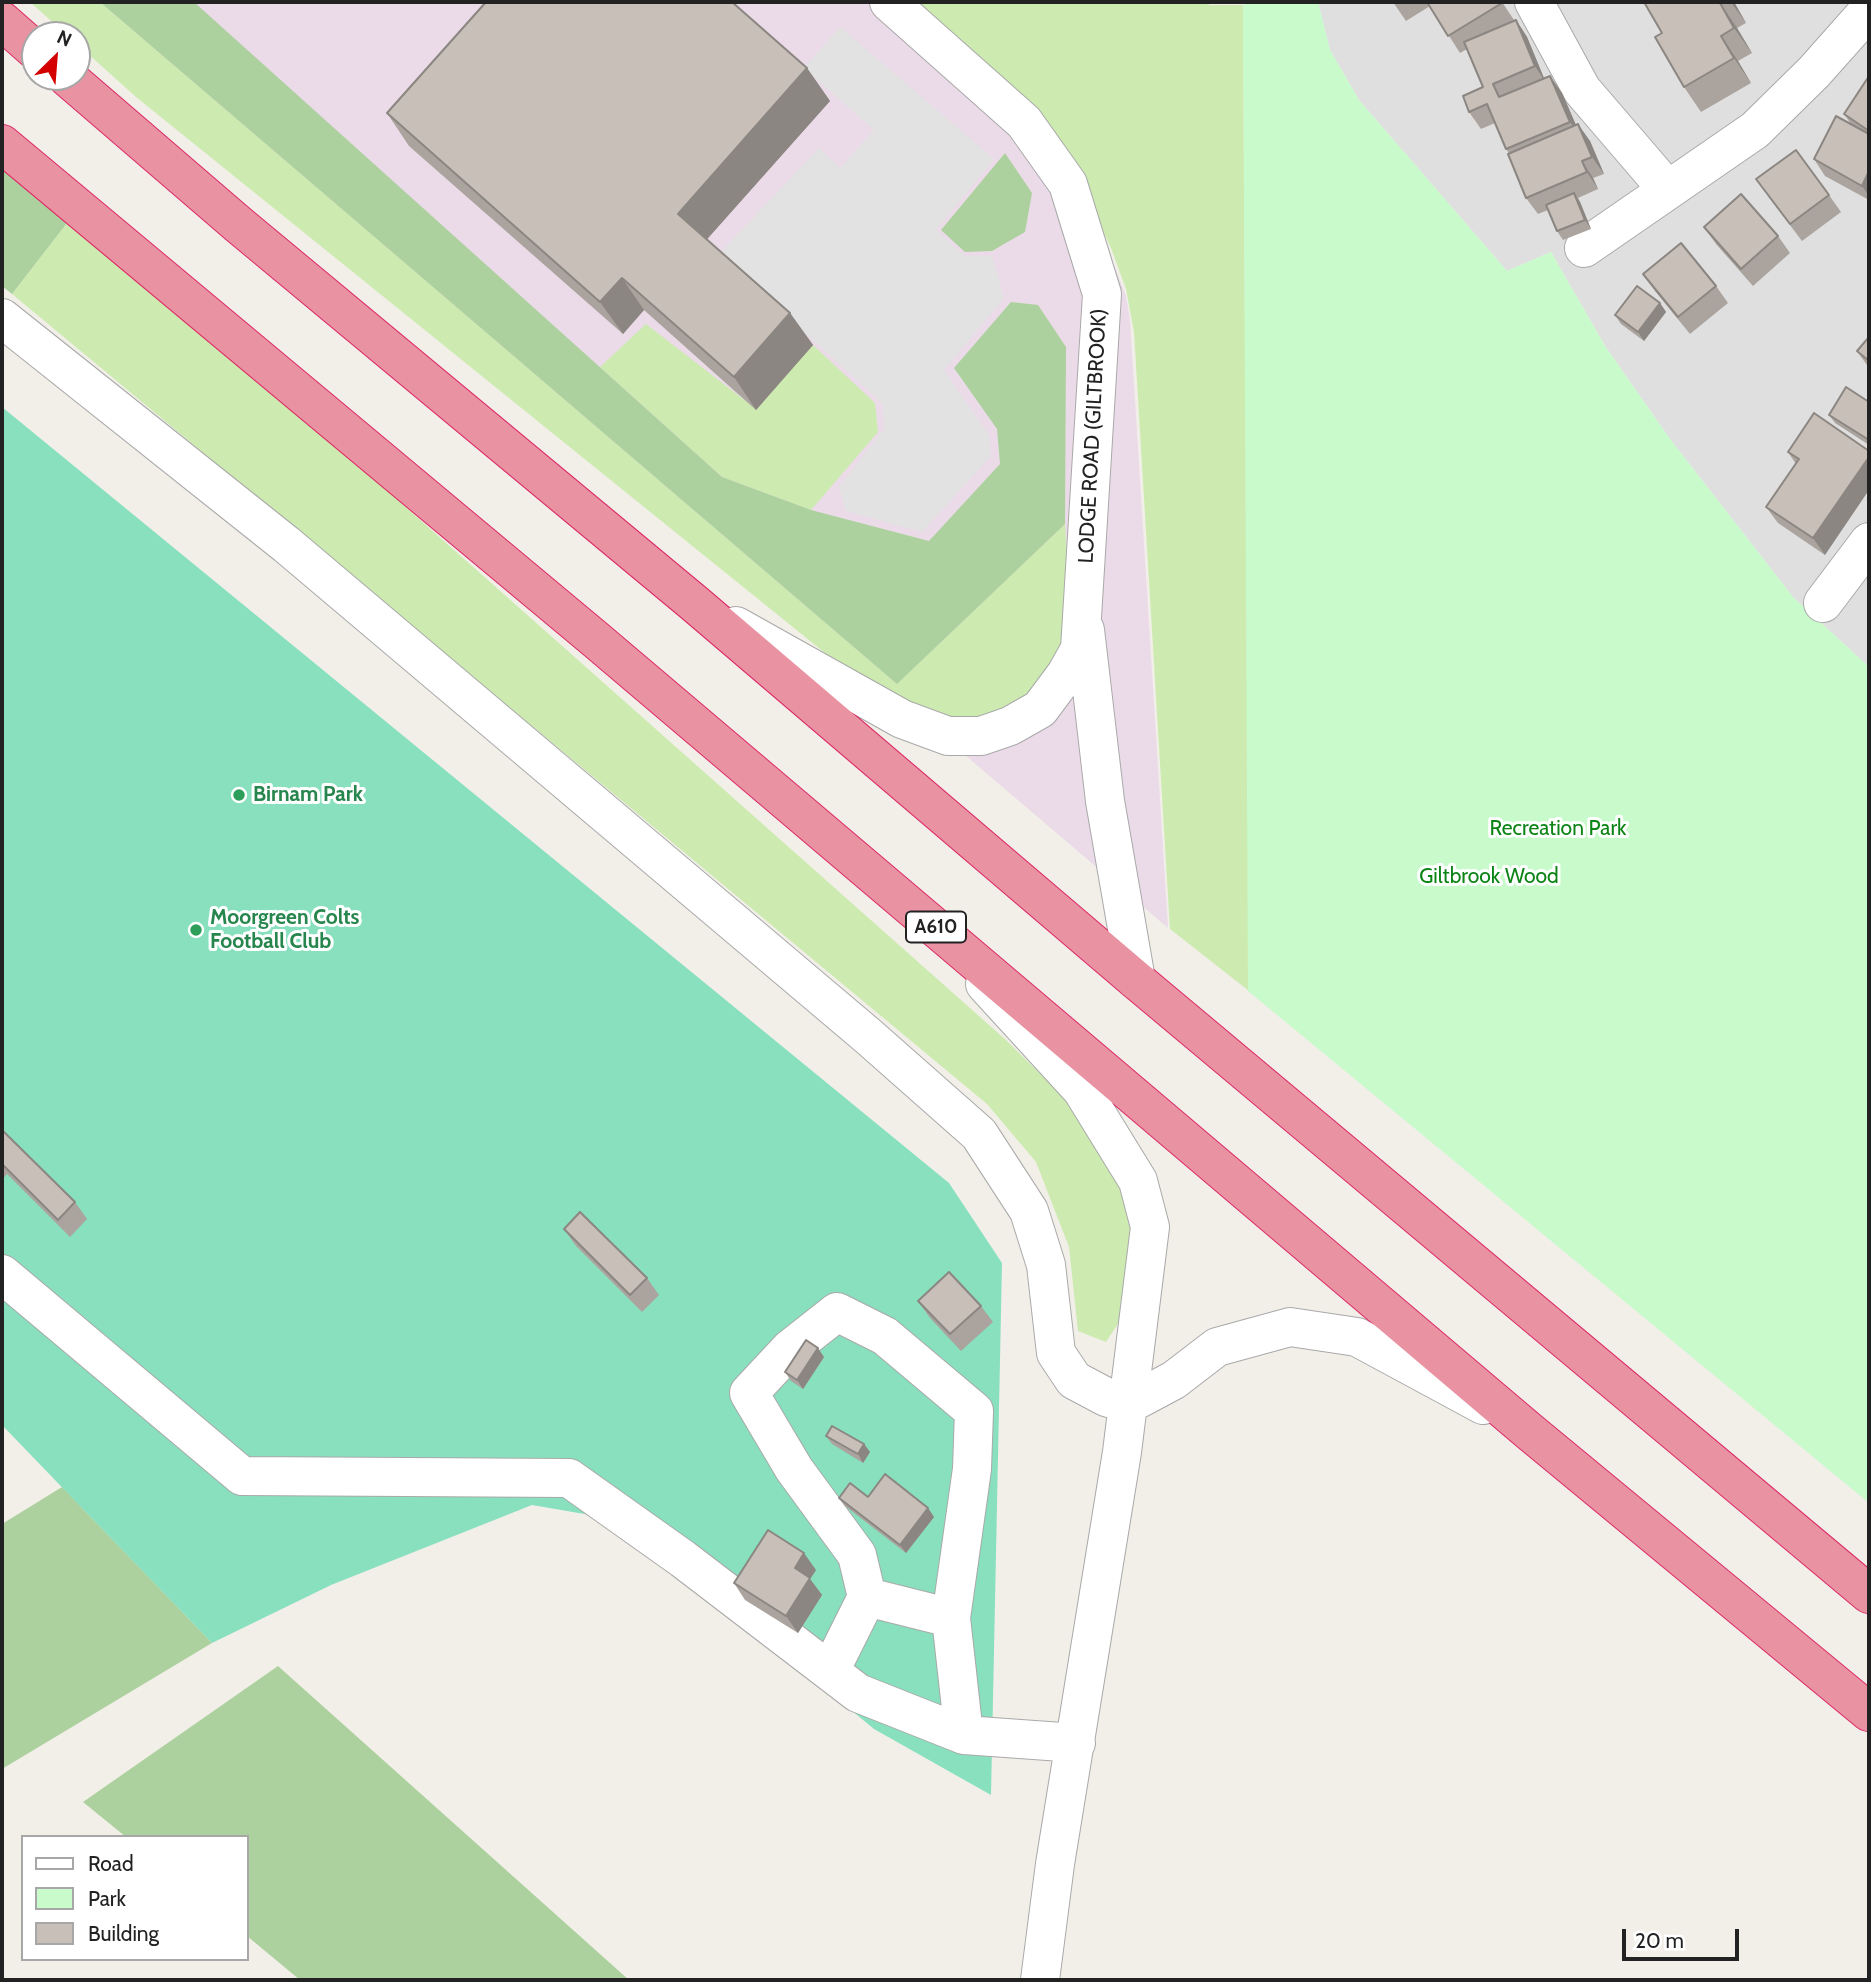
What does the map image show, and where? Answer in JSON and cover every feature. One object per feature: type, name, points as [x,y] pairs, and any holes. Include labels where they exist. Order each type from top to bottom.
[{"type":"highway","points":[[2,21],[21,38]]},
{"type":"highway","points":[[83,91],[250,234],[694,603],[1136,980],[1869,1594]]},
{"type":"highway","name":"A610","points":[[2,144],[935,926],[1530,1432],[1869,1712]]},
{"type":"street","name":"LODGE ROAD (GILTBROOK)","points":[[889,2],[1024,122],[1068,184],[1102,294],[1083,614]]},
{"type":"street","points":[[1534,2],[1582,89],[1667,189]]},
{"type":"street","points":[[1584,248],[1755,130],[1814,72],[1869,10]]},
{"type":"street","points":[[2,318],[287,545],[868,1036],[979,1134],[1029,1211],[1046,1265],[1056,1353],[1074,1380],[1106,1397],[1129,1404],[1174,1380],[1217,1347],[1290,1327],[1357,1337],[1530,1432]]},
{"type":"street","points":[[1823,603],[1869,542]]},
{"type":"street","points":[[694,603],[902,719],[948,736],[981,736],[1010,726],[1040,709],[1066,674],[1080,649],[1083,614]]},
{"type":"street","points":[[1083,614],[1105,802],[1136,980]]},
{"type":"street","points":[[935,926],[1021,1027],[1082,1090],[1138,1181],[1150,1227],[1129,1404],[1055,1864],[1040,1980]]},
{"type":"street","points":[[2,1274],[242,1476],[569,1478],[858,1693],[964,1735],[1076,1743]]},
{"type":"street","points":[[830,1671],[867,1597],[857,1555],[794,1469],[749,1393],[790,1349],[837,1312],[885,1336],[975,1411],[972,1468],[951,1618],[964,1735]]},
{"type":"street","points":[[867,1597],[951,1618]]},
{"type":"shaded area","points":[[81,2],[886,2],[1094,214],[1126,296],[1130,320],[1168,928]]},
{"type":"shaded area","points":[[1318,2],[1869,2],[1869,667],[1793,597],[1670,439],[1605,346],[1551,252],[1507,271],[1359,100],[1330,50]]},
{"type":"shaded area","points":[[840,27],[994,159],[936,230],[965,256],[992,256],[1004,298],[944,370],[989,435],[991,456],[922,532],[846,511],[839,487],[884,429],[883,404],[719,254],[819,148],[840,168],[874,130],[804,68]]},
{"type":"green space","points":[[30,2],[100,2],[897,684],[1065,524],[1070,609],[1055,662],[1027,700],[962,727],[877,695],[136,97],[91,57],[91,21],[51,21]]},
{"type":"green space","points":[[100,2],[194,2],[722,477],[811,510],[929,541],[1000,464],[997,429],[954,368],[1011,302],[1038,305],[1066,347],[1065,524],[897,684]]},
{"type":"green space","points":[[888,2],[1209,2],[1209,5],[1243,5],[1249,991],[1170,929],[1134,332],[1126,289],[1096,216]]},
{"type":"green space","name":"Recreation Park","points":[[1256,2],[1318,2],[1330,50],[1359,100],[1507,271],[1551,252],[1605,346],[1670,439],[1793,597],[1869,667],[1869,1503],[1248,991],[1243,5]]},
{"type":"green space","points":[[1005,153],[1032,193],[1025,232],[992,251],[965,252],[941,230]]},
{"type":"green space","points":[[2,165],[67,223],[12,294],[2,286]]},
{"type":"green space","points":[[67,223],[257,375],[1006,1040],[1091,1124],[1132,1210],[1125,1313],[1106,1342],[1078,1331],[1069,1247],[1036,1162],[987,1104],[12,294]]},
{"type":"green space","points":[[646,324],[756,409],[813,345],[875,403],[878,432],[811,510],[722,477],[600,367]]},
{"type":"green space","name":"Birnam Park","points":[[2,407],[949,1183],[1002,1263],[991,1795],[874,1729],[725,1606],[602,1517],[532,1505],[331,1585],[212,1643],[2,1425]]},
{"type":"green space","points":[[62,1487],[212,1643],[2,1769],[2,1524]]},
{"type":"green space","points":[[278,1666],[629,1980],[300,1980],[248,1937],[248,1835],[124,1835],[83,1802]]},
{"type":"building","points":[[486,2],[732,2],[807,68],[678,214],[790,313],[734,377],[622,278],[600,302],[387,113]]},
{"type":"building","points":[[1427,2],[1501,2],[1502,3],[1448,36]]},
{"type":"building","points":[[1644,2],[1722,2],[1720,3],[1734,28],[1721,36],[1734,58],[1684,87],[1655,37],[1662,33]]},
{"type":"building","points":[[1516,20],[1535,66],[1493,84],[1499,97],[1550,76],[1570,122],[1506,149],[1487,104],[1469,112],[1463,96],[1483,87],[1464,42]]},
{"type":"building","points":[[1869,76],[1869,131],[1844,114]]},
{"type":"building","points":[[1836,116],[1869,134],[1869,171],[1862,186],[1814,159]]},
{"type":"building","points":[[1578,124],[1592,157],[1582,161],[1587,172],[1526,198],[1508,154]]},
{"type":"building","points":[[1796,150],[1829,195],[1790,224],[1756,179]]},
{"type":"building","points":[[1574,193],[1585,220],[1557,231],[1546,205]]},
{"type":"building","points":[[1741,194],[1778,236],[1741,269],[1704,227]]},
{"type":"building","points":[[1681,243],[1716,286],[1678,317],[1643,274]]},
{"type":"building","points":[[1637,286],[1660,303],[1638,332],[1615,315]]},
{"type":"building","points":[[1869,337],[1869,361],[1857,351]]},
{"type":"building","points":[[1846,387],[1869,402],[1869,440],[1829,415]]},
{"type":"building","points":[[1814,413],[1869,451],[1869,457],[1813,538],[1766,507],[1799,459],[1788,452]]},
{"type":"building","points":[[2,1130],[75,1202],[58,1220],[2,1164]]},
{"type":"building","points":[[580,1212],[647,1278],[630,1295],[564,1229]]},
{"type":"building","points":[[949,1272],[981,1306],[950,1334],[918,1301]]},
{"type":"building","points":[[806,1340],[818,1348],[797,1380],[785,1372]]},
{"type":"building","points":[[832,1426],[864,1444],[858,1454],[826,1436]]},
{"type":"building","points":[[885,1474],[928,1508],[900,1545],[839,1498],[850,1483],[868,1497]]},
{"type":"building","points":[[768,1530],[804,1553],[795,1568],[810,1578],[786,1616],[734,1583]]},
{"type":"place","name":"Birnam Park","points":[[239,795]]},
{"type":"place","name":"Moorgreen Colts Football Club","points":[[196,930]]},
{"type":"park label","name":"Giltbrook Wood","points":[[1489,877]]}]
